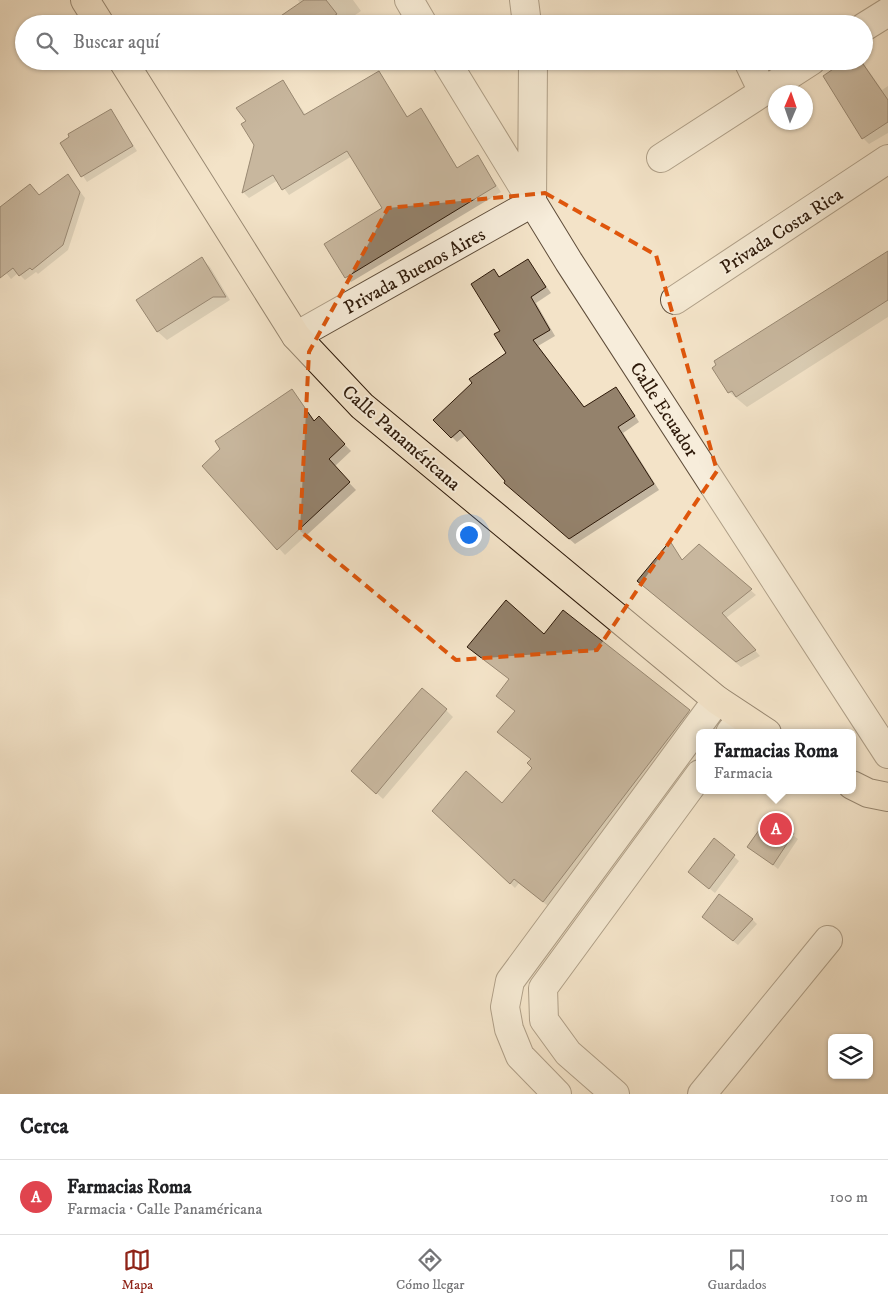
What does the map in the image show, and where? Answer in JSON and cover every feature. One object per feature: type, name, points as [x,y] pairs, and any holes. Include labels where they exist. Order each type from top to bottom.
[{"type":"main road","points":[[85,0],[94,15]]},
{"type":"main road","name":"Calle Panaméricana","points":[[129,70],[296,336],[362,406],[717,700],[736,725],[752,729]]},
{"type":"main road","points":[[856,787],[868,793],[888,797]]},
{"type":"street","points":[[409,0],[418,15]]},
{"type":"street","points":[[524,0],[526,15]]},
{"type":"street","points":[[873,21],[888,12]]},
{"type":"street","name":"Calle Ecuador","points":[[451,70],[532,203],[880,726],[888,754]]},
{"type":"street","points":[[532,203],[533,70]]},
{"type":"street","points":[[752,70],[763,92]]},
{"type":"street","points":[[661,158],[797,70]]},
{"type":"street","name":"Privada Costa Rica","points":[[674,300],[888,159]]},
{"type":"street","name":"Privada Buenos Aires","points":[[296,336],[532,203]]},
{"type":"street","points":[[557,1094],[520,1056],[510,1029],[505,1006],[510,982],[717,700]]},
{"type":"street","points":[[615,1094],[568,1052],[544,1020],[543,988],[696,779]]},
{"type":"street","points":[[702,1094],[828,940]]},
{"type":"street","points":[[510,982],[543,988]]},
{"type":"highlighted area","points":[[545,193],[656,255],[717,471],[597,650],[456,660],[300,531],[309,352],[388,208]]},
{"type":"building","points":[[304,0],[326,0],[337,14],[335,15],[282,15]]},
{"type":"building","points":[[832,70],[867,70],[888,100],[888,122],[862,139],[823,76]]},
{"type":"building","points":[[379,71],[407,117],[421,108],[457,168],[478,155],[496,186],[345,278],[324,244],[382,208],[347,151],[282,190],[273,175],[242,193],[254,145],[241,124],[246,121],[236,108],[283,80],[304,115]]},
{"type":"building","points":[[111,109],[133,146],[81,177],[60,143],[69,137],[68,134]]},
{"type":"building","points":[[68,174],[80,192],[63,245],[32,270],[30,268],[19,276],[13,268],[0,278],[0,207],[30,184],[39,195]]},
{"type":"building","points":[[888,251],[888,300],[736,397],[732,391],[728,393],[712,368],[716,365],[714,361]]},
{"type":"building","points":[[202,257],[226,297],[213,297],[157,332],[136,300]]},
{"type":"building","points":[[528,259],[546,287],[531,297],[550,330],[533,340],[584,407],[616,387],[635,416],[618,427],[654,484],[569,539],[504,483],[505,481],[460,430],[451,438],[433,420],[472,383],[469,379],[506,353],[494,334],[500,331],[471,284],[494,269],[499,277]]},
{"type":"building","points":[[292,389],[314,421],[319,416],[345,444],[329,459],[350,482],[277,550],[202,466],[220,449],[215,441]]},
{"type":"building","points":[[670,541],[682,560],[699,544],[752,589],[722,613],[756,650],[736,662],[637,581]]},
{"type":"building","points":[[506,600],[544,634],[563,610],[690,710],[543,902],[514,879],[510,884],[432,811],[466,771],[502,803],[532,768],[527,763],[531,759],[497,732],[515,711],[496,696],[509,679],[467,647]]},
{"type":"building","points":[[422,688],[447,709],[376,794],[351,771]]},
{"type":"building","points":[[769,816],[794,833],[773,865],[747,847]]},
{"type":"building","points":[[714,838],[735,855],[709,889],[688,872]]},
{"type":"building","points":[[719,894],[753,919],[733,941],[702,917]]},
{"type":"place","name":"Farmacias Roma","points":[[776,829]]}]
